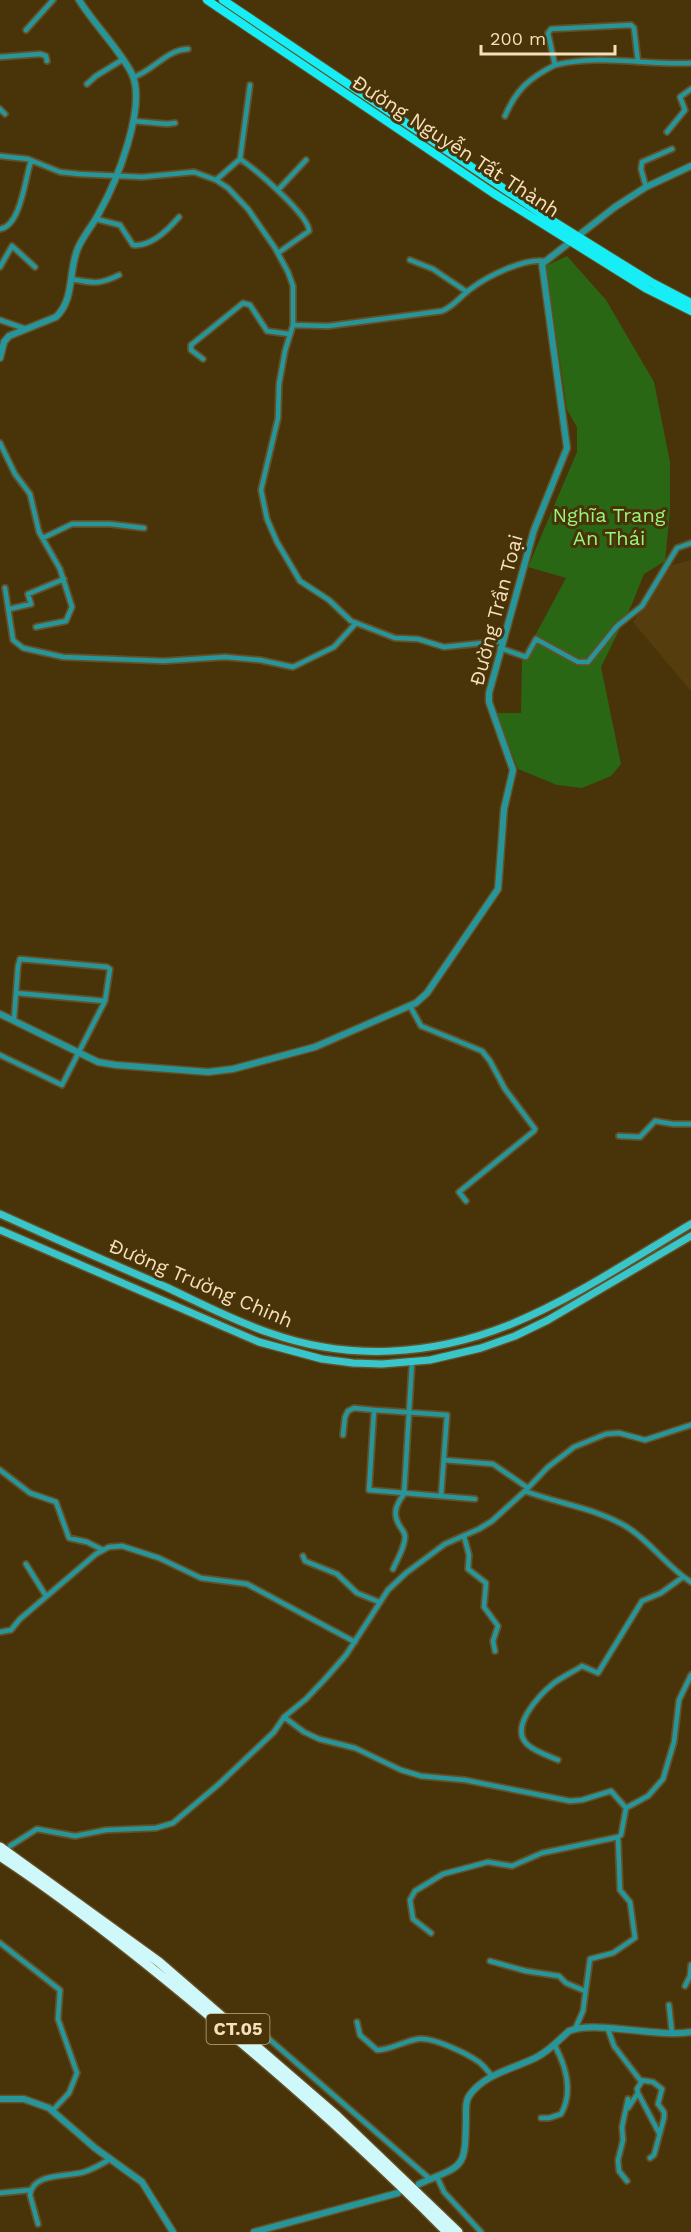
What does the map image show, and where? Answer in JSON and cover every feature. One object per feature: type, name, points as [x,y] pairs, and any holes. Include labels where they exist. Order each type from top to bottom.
[{"type":"highway","name":"CT.05","points":[[5,1846],[159,1962],[329,2108],[458,2232]]},
{"type":"highway","name":"CT.05","points":[[0,1856],[89,1919],[223,2027],[323,2114],[447,2232]]},
{"type":"main road","name":"Đường Nguyễn Tất Thành","points":[[207,0],[493,193],[574,239],[661,297],[691,311]]},
{"type":"main road","name":"Đường Nguyễn Tất Thành","points":[[223,0],[574,239]]},
{"type":"main road","name":"Đường Nguyễn Tất Thành","points":[[612,263],[691,303]]},
{"type":"main road","name":"Đường Trường Chinh","points":[[0,1214],[265,1331],[314,1346],[355,1352],[411,1350],[457,1341],[499,1329],[545,1309],[691,1224]]},
{"type":"main road","name":"Đường Trường Chinh","points":[[0,1230],[260,1342],[290,1352],[338,1362],[412,1363],[461,1353],[515,1336],[548,1320],[691,1236]]},
{"type":"main road","points":[[260,1342],[265,1331]]},
{"type":"main road","points":[[457,1341],[461,1353]]},
{"type":"street","points":[[26,30],[53,0]]},
{"type":"street","points":[[0,358],[9,336],[56,317],[61,312],[66,303],[78,247],[96,219],[117,176],[130,135],[133,121],[134,77],[79,0]]},
{"type":"street","points":[[555,65],[548,40],[549,30],[577,26],[633,26],[638,62]]},
{"type":"street","points":[[134,77],[150,71],[172,52],[188,49]]},
{"type":"street","points":[[0,57],[40,54],[46,56],[47,61]]},
{"type":"street","points":[[87,84],[96,75],[122,60]]},
{"type":"street","points":[[505,117],[513,98],[524,86],[541,72],[555,65],[580,60],[691,63]]},
{"type":"street","points":[[216,180],[240,159],[250,85]]},
{"type":"street","points":[[667,132],[685,111],[681,98],[691,90]]},
{"type":"street","points":[[0,109],[5,114]]},
{"type":"street","points":[[133,121],[175,123]]},
{"type":"street","points":[[646,187],[641,169],[642,162],[672,149]]},
{"type":"street","points":[[0,156],[31,161],[60,172],[142,177],[188,172],[216,180],[248,209],[278,253],[293,286],[294,325],[279,384],[278,418],[261,490],[262,500],[277,542],[300,582],[329,600],[356,623],[395,638],[418,639],[444,647],[501,645],[526,657],[536,639],[578,662],[588,662],[617,626],[642,606],[677,548],[691,543]]},
{"type":"street","points":[[240,159],[278,190],[309,228],[307,232],[278,253]]},
{"type":"street","points":[[278,190],[306,160]]},
{"type":"street","points":[[0,229],[10,224],[19,206],[31,161]]},
{"type":"street","points":[[294,325],[328,326],[442,311],[485,279],[532,261],[544,261],[615,207],[646,187],[691,166]]},
{"type":"street","points":[[96,219],[120,225],[133,246],[141,246],[168,229],[179,217]]},
{"type":"street","points":[[0,267],[12,246],[35,267]]},
{"type":"street","points":[[410,260],[438,272],[467,292]]},
{"type":"street","name":"Đường Trần Toại","points":[[0,1014],[98,1062],[194,1071],[221,1071],[315,1047],[410,1006],[427,993],[498,889],[504,809],[513,770],[489,702],[490,684],[534,530],[567,448],[541,267],[544,261]]},
{"type":"street","points":[[71,279],[96,283],[106,282],[119,275]]},
{"type":"street","points":[[203,359],[191,350],[191,345],[243,303],[250,305],[267,331],[290,334]]},
{"type":"street","points":[[0,320],[27,329]]},
{"type":"street","points":[[0,443],[15,474],[30,494],[37,525],[60,569],[72,608],[66,621],[36,627]]},
{"type":"street","points":[[43,538],[72,524],[110,524],[144,528]]},
{"type":"street","points":[[9,609],[31,604],[28,593],[64,579]]},
{"type":"street","points":[[5,588],[13,640],[23,648],[63,657],[153,661],[225,657],[298,666],[334,647],[356,623]]},
{"type":"street","points":[[0,1055],[62,1085],[80,1054],[105,1001],[110,969],[20,959],[14,1019]]},
{"type":"street","points":[[16,993],[105,1001]]},
{"type":"street","points":[[410,1006],[421,1026],[482,1051],[505,1089],[535,1129],[459,1192],[466,1201]]},
{"type":"street","points":[[619,1136],[640,1137],[655,1121],[691,1124]]},
{"type":"street","points":[[393,1569],[405,1539],[395,1514],[396,1504],[404,1494],[411,1413],[412,1363]]},
{"type":"street","points":[[343,1435],[345,1417],[348,1411],[354,1408],[447,1416],[441,1496]]},
{"type":"street","points":[[374,1410],[369,1490],[475,1499]]},
{"type":"street","points":[[5,1846],[37,1829],[75,1836],[106,1830],[156,1828],[173,1823],[219,1784],[274,1732],[284,1717],[326,1679],[355,1642],[391,1586],[406,1573],[445,1544],[492,1521],[565,1452],[598,1436],[619,1433],[645,1440],[691,1425]]},
{"type":"street","points":[[444,1460],[493,1464],[527,1490],[611,1518],[642,1538],[691,1582]]},
{"type":"street","points":[[0,1470],[30,1493],[57,1502],[69,1538],[93,1544],[103,1550]]},
{"type":"street","points":[[464,1536],[469,1555],[468,1569],[485,1581],[487,1586],[484,1606],[498,1623],[492,1641],[495,1651]]},
{"type":"street","points":[[0,1632],[11,1630],[20,1619],[78,1567],[103,1550],[122,1546],[152,1555],[201,1578],[247,1584],[355,1642]]},
{"type":"street","points":[[303,1556],[305,1561],[337,1574],[357,1593],[379,1602]]},
{"type":"street","points":[[27,1564],[46,1596]]},
{"type":"street","points":[[558,1760],[528,1745],[521,1734],[521,1725],[532,1706],[554,1683],[582,1666],[598,1673],[642,1601],[661,1593],[683,1577]]},
{"type":"street","points":[[626,1808],[648,1796],[663,1779],[675,1738],[679,1700],[691,1675]]},
{"type":"street","points":[[284,1717],[319,1739],[355,1748],[401,1770],[425,1777],[465,1780],[570,1801],[582,1800],[611,1791],[626,1808]]},
{"type":"street","points":[[419,2184],[450,2171],[462,2161],[465,2150],[467,2101],[474,2090],[492,2076],[530,2061],[575,2029],[583,2011],[590,1959],[614,1953],[635,1938],[630,1902],[620,1890],[618,1838],[621,1835],[626,1808]]},
{"type":"street","points":[[431,1933],[413,1919],[410,1900],[415,1892],[443,1874],[488,1862],[512,1866],[542,1853],[618,1838]]},
{"type":"street","points":[[0,1943],[60,1990],[58,2019],[77,2073],[69,2093],[52,2111]]},
{"type":"street","points":[[490,1961],[526,1971],[559,1976],[566,1983],[585,1991]]},
{"type":"street","points":[[685,1986],[690,1976],[691,1965]]},
{"type":"street","points":[[669,2005],[672,2033]]},
{"type":"street","points":[[357,2022],[360,2035],[377,2050],[388,2049],[416,2039],[428,2040],[479,2062],[492,2076]]},
{"type":"street","points":[[575,2029],[691,2032]]},
{"type":"street","points":[[608,2029],[614,2046],[642,2081],[653,2082],[662,2089],[658,2104],[664,2112],[664,2118],[654,2155],[650,2158]]},
{"type":"street","points":[[261,2032],[433,2178],[481,2232]]},
{"type":"street","points":[[542,2118],[561,2114],[568,2094],[568,2083],[562,2060],[554,2044]]},
{"type":"street","points":[[642,2081],[637,2089],[638,2093],[659,2133]]},
{"type":"street","points":[[625,2112],[638,2093]]},
{"type":"street","points":[[0,2099],[14,2098],[43,2104],[142,2182],[173,2232]]},
{"type":"street","points":[[627,2181],[619,2171],[618,2160],[628,2099]]},
{"type":"street","points":[[0,2193],[30,2190],[47,2178],[86,2172],[110,2159]]},
{"type":"street","points":[[30,2190],[38,2224]]},
{"type":"street","points":[[254,2232],[398,2193]]},
{"type":"shaded area","points":[[691,560],[690,690],[633,622],[672,565]]},
{"type":"green space","name":"Nghĩa Trang An Thái","points":[[567,256],[606,300],[654,382],[670,462],[670,510],[665,561],[644,574],[601,667],[621,764],[611,776],[582,788],[557,785],[518,769],[496,713],[521,713],[522,660],[566,578],[528,567],[577,452],[577,427],[567,410],[546,266]]}]
